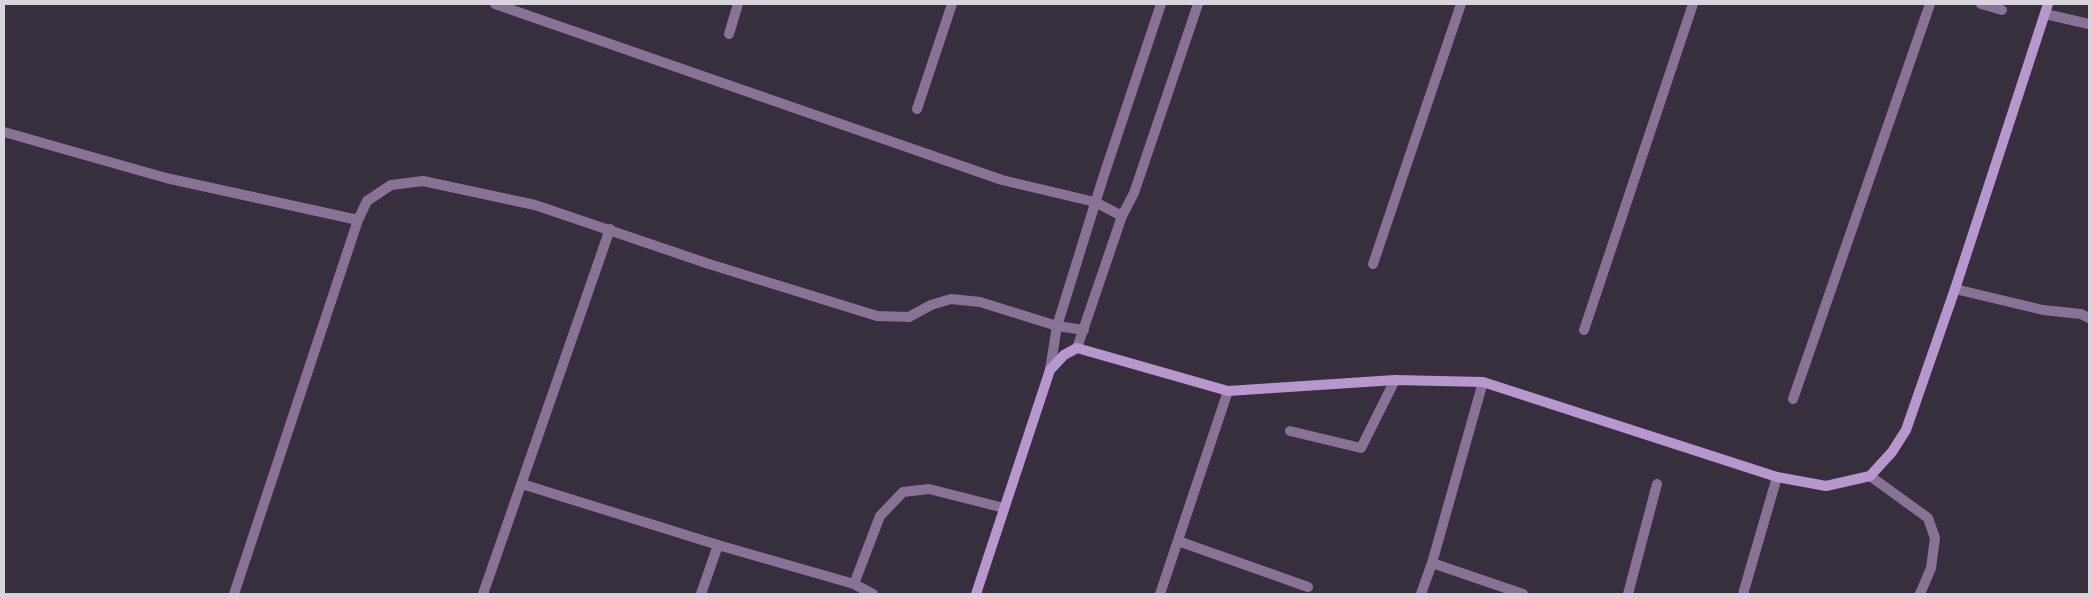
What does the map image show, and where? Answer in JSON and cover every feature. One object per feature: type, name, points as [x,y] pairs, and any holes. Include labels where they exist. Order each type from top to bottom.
[{"type":"street","points":[[495,4],[1002,180],[1095,202],[1122,216]]},
{"type":"street","points":[[729,34],[738,4]]},
{"type":"street","points":[[917,109],[952,4]]},
{"type":"street","points":[[976,594],[1050,370],[1057,326],[1095,202],[1162,4]]},
{"type":"street","points":[[1050,370],[1064,355],[1077,348],[1122,216],[1134,193],[1198,4]]},
{"type":"street","points":[[1373,264],[1461,4]]},
{"type":"street","points":[[1584,330],[1693,4]]},
{"type":"street","points":[[1793,399],[1930,4]]},
{"type":"street","points":[[1981,4],[2002,10]]},
{"type":"street","points":[[1077,348],[1228,390],[1395,380],[1483,382],[1778,477],[1826,486],[1870,476],[1892,452],[1906,430],[1955,289],[2047,9],[2089,24]]},
{"type":"street","points":[[4,132],[166,178],[358,220]]},
{"type":"street","points":[[234,594],[358,220],[367,201],[391,185],[423,181],[535,205],[709,264],[877,316],[909,317],[931,305],[951,299],[980,302],[1057,326],[1084,330]]},
{"type":"street","points":[[483,594],[610,229]]},
{"type":"street","points":[[1955,289],[2043,310],[2081,314],[2089,318]]},
{"type":"street","points":[[1290,432],[1361,448],[1395,380]]},
{"type":"street","points":[[1421,594],[1432,564],[1483,382]]},
{"type":"street","points":[[1160,594],[1228,390]]},
{"type":"street","points":[[1870,476],[1928,518],[1935,538],[1930,568],[1920,594]]},
{"type":"street","points":[[1743,594],[1778,477]]},
{"type":"street","points":[[522,484],[718,545],[854,584],[873,594]]},
{"type":"street","points":[[1628,594],[1658,484]]},
{"type":"street","points":[[854,584],[880,516],[903,492],[929,490],[1004,508]]},
{"type":"street","points":[[1178,540],[1308,587]]},
{"type":"street","points":[[701,594],[718,545]]},
{"type":"street","points":[[1432,564],[1523,594]]}]
